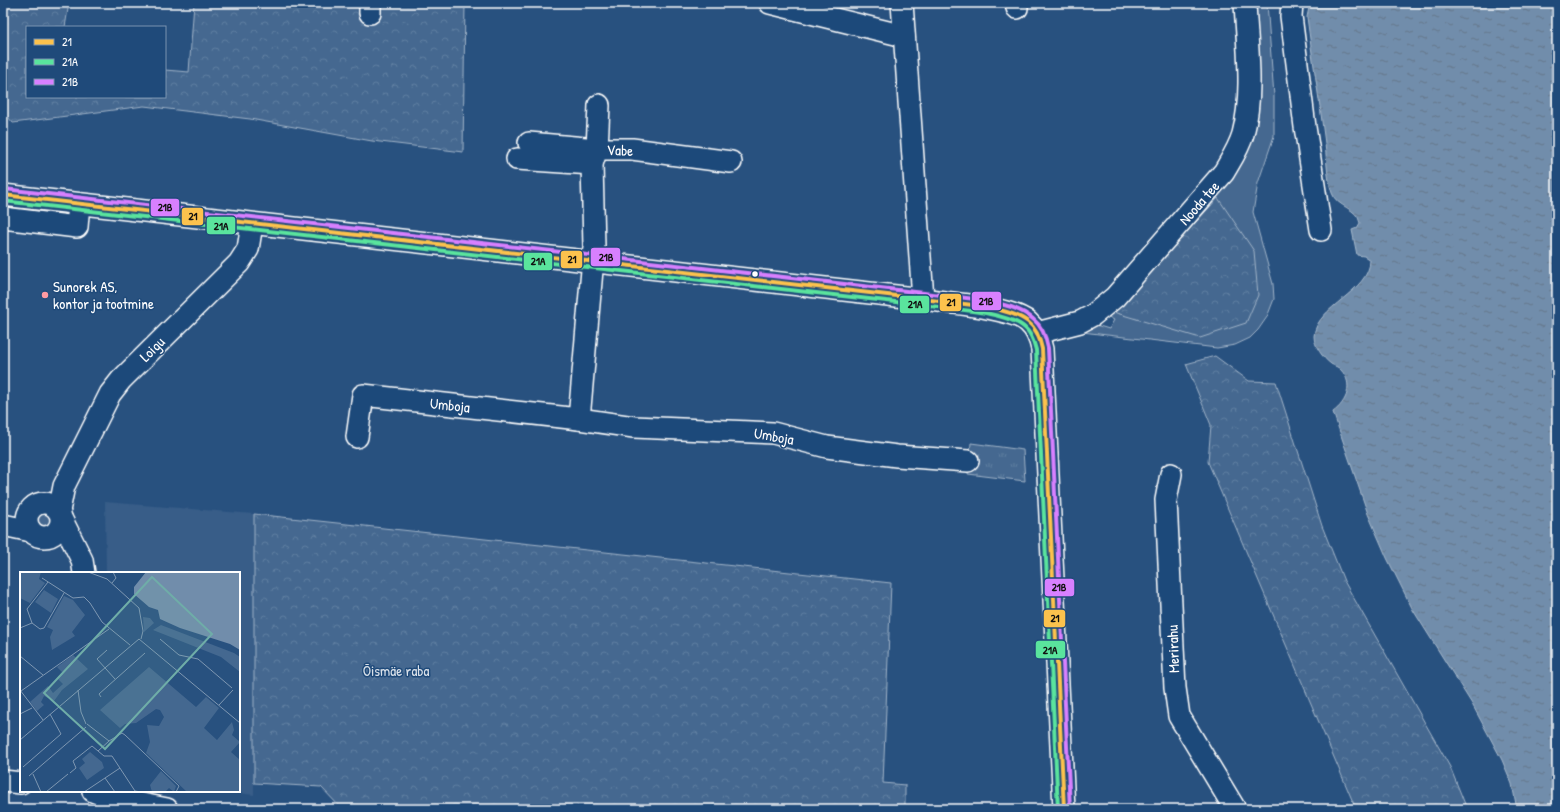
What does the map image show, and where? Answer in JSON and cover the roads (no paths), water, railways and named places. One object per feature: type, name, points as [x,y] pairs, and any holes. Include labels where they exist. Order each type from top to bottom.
[{"type":"street","points":[[770,3],[904,36]]},
{"type":"street","points":[[902,3],[923,299]]},
{"type":"street","name":"Nooda tee","points":[[1037,333],[1080,322],[1093,315],[1115,297],[1224,172],[1243,134],[1247,111],[1248,87],[1245,3]]},
{"type":"street","points":[[1292,3],[1291,16],[1321,230]]},
{"type":"street","points":[[523,151],[595,157],[599,105]]},
{"type":"street","name":"Vabe","points":[[593,262],[595,157],[632,149],[731,162]]},
{"type":"street","points":[[3,195],[923,299],[1010,313],[1028,322],[1037,333],[1042,349],[1064,809]]},
{"type":"street","points":[[3,218],[77,227],[79,204]]},
{"type":"street","name":"Loigu","points":[[4,525],[37,521],[64,486],[110,394],[121,380],[239,263],[248,249],[252,224]]},
{"type":"street","points":[[579,419],[593,262]]},
{"type":"street","name":"Umboja","points":[[357,437],[363,395],[579,419],[634,427],[773,433],[826,447],[897,456],[968,461]]},
{"type":"street","name":"Merirahu","points":[[1171,474],[1166,500],[1175,688],[1178,716],[1235,809]]},
{"type":"street","name":"Loigu","points":[[61,515],[64,486]]},
{"type":"street","points":[[37,521],[51,503],[61,515],[82,560],[84,572]]},
{"type":"street","points":[[37,521],[58,531],[61,515]]},
{"type":"street","points":[[37,521],[75,546]]},
{"type":"street","points":[[3,781],[20,783]]},
{"type":"street","points":[[95,792],[107,797],[167,809]]},
{"type":"water","points":[[1310,3],[1557,3],[1557,809],[1517,809],[1512,784],[1502,760],[1472,704],[1413,610],[1387,558],[1368,514],[1333,412],[1345,398],[1348,387],[1347,381],[1345,375],[1340,369],[1331,364],[1322,355],[1317,348],[1314,336],[1317,325],[1324,316],[1362,281],[1368,271],[1370,260],[1364,256],[1357,255],[1352,230],[1357,228],[1360,223],[1358,218],[1351,210],[1338,202],[1332,193],[1330,186],[1307,17]]},
{"type":"place","name":"Sunorek AS, kontor ja tootmine","points":[[45,295]]},
{"type":"park label","name":"Õismäe raba","points":[[396,670]]}]
